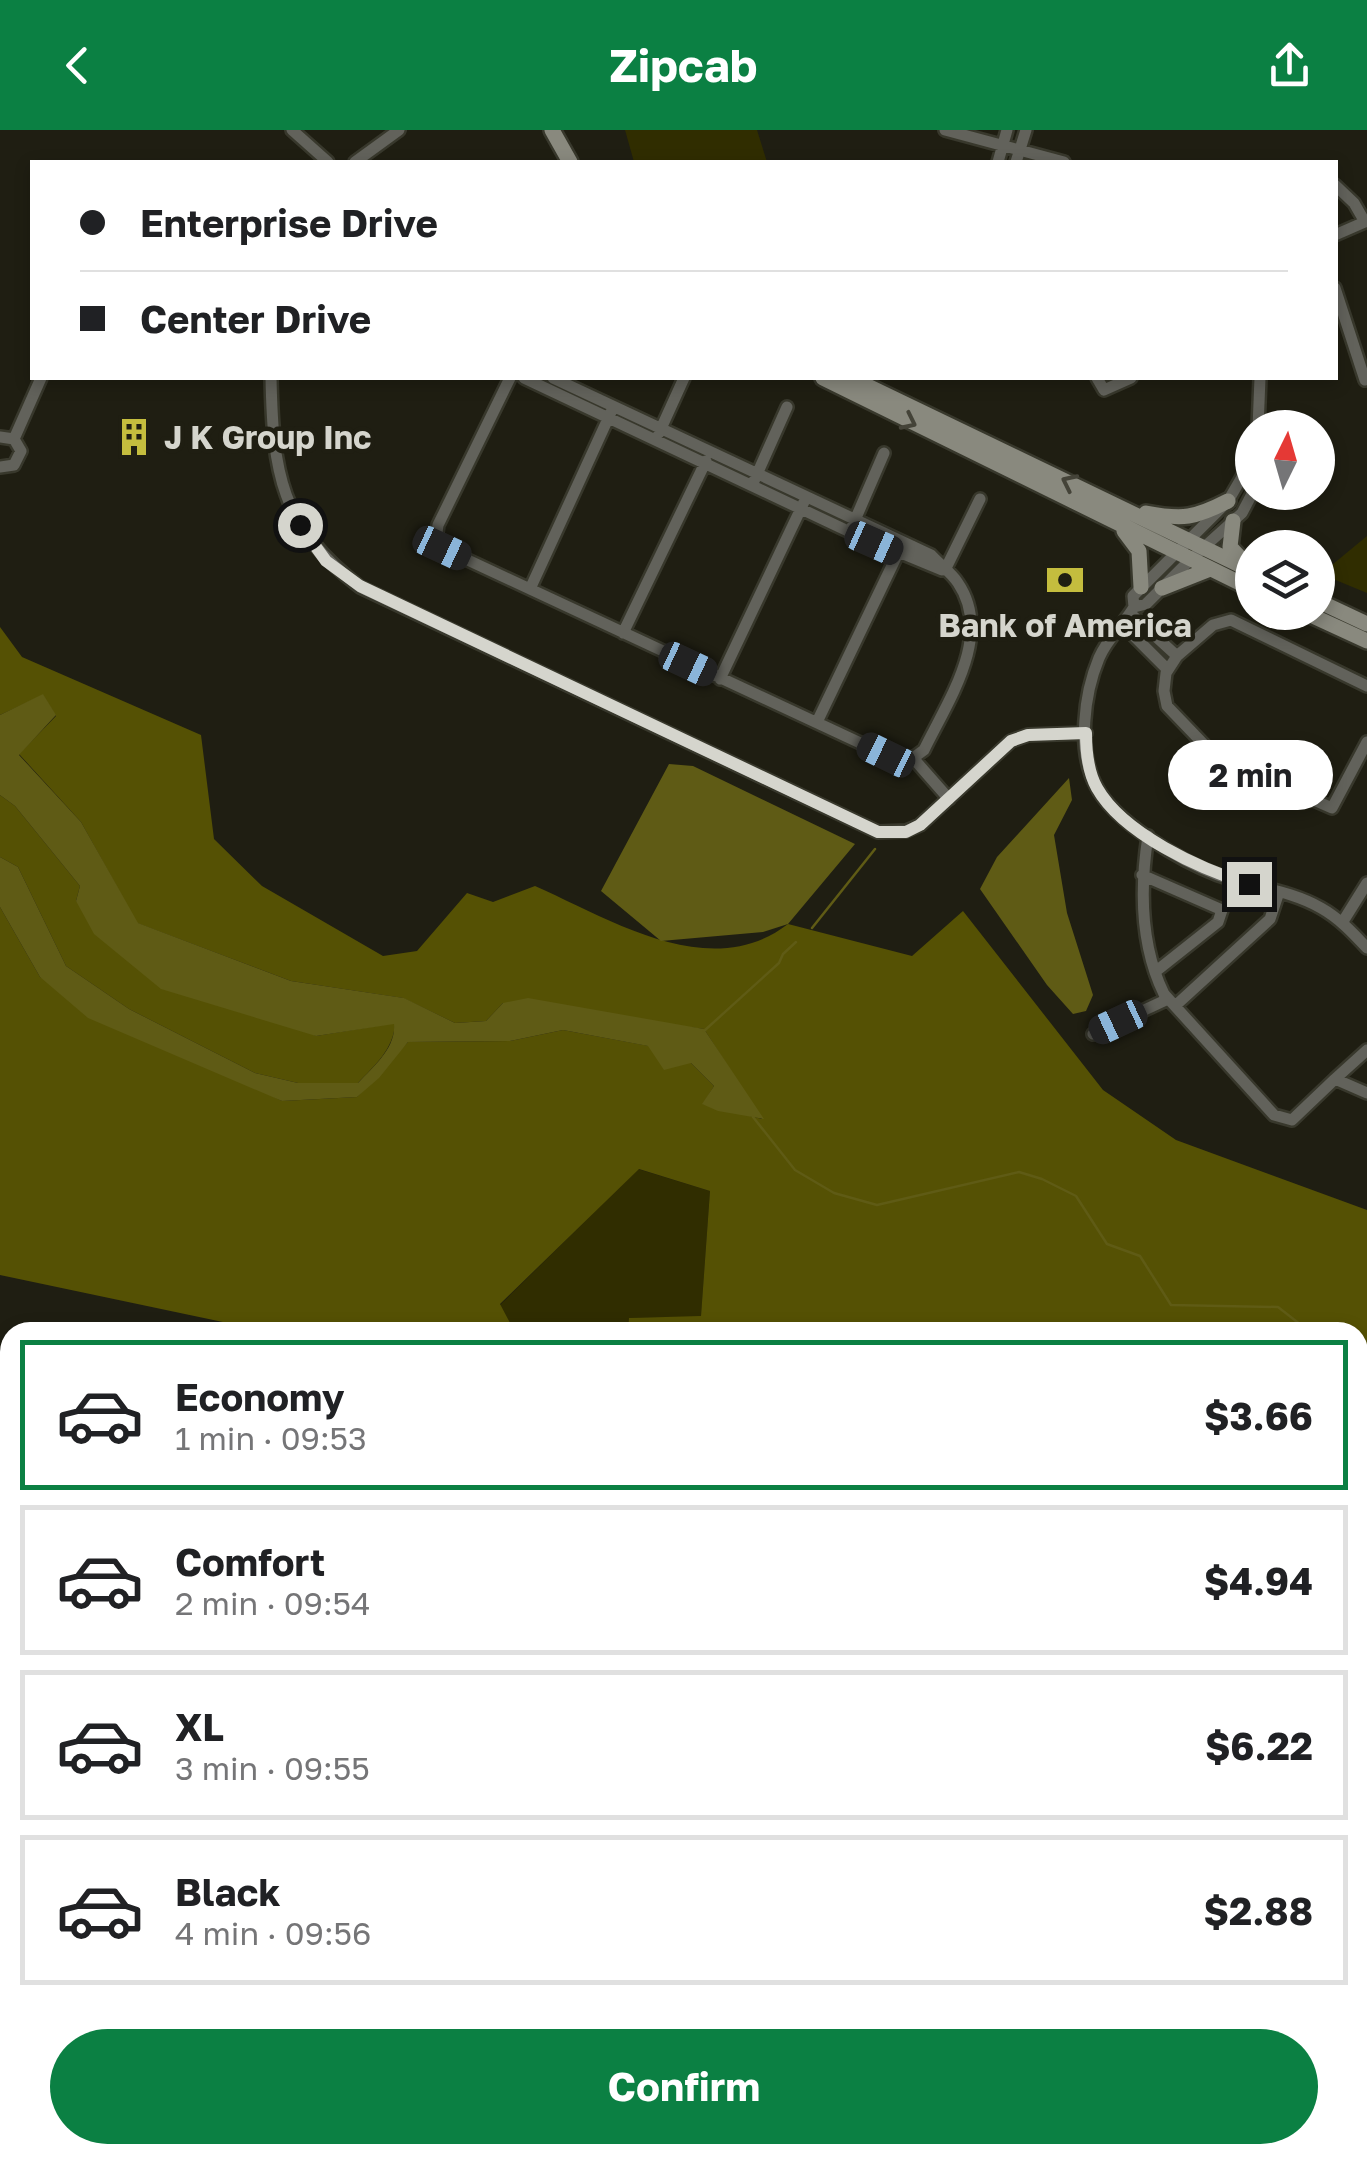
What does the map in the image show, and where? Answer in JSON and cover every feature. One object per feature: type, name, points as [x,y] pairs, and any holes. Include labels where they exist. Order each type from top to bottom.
[{"type":"street","points":[[292,130],[326,160]]},
{"type":"street","points":[[358,160],[399,130]]},
{"type":"street","points":[[552,130],[569,160]]},
{"type":"street","points":[[945,130],[1002,146],[1018,157],[1046,160]]},
{"type":"street","points":[[998,160],[1007,130]]},
{"type":"street","points":[[1018,157],[1026,130]]},
{"type":"street","points":[[1338,188],[1366,222],[1338,234]]},
{"type":"street","points":[[1338,297],[1365,380]]},
{"type":"street","points":[[14,439],[40,380]]},
{"type":"street","points":[[271,380],[276,469],[289,503],[326,561],[360,586],[878,832],[906,832],[920,825],[1011,741],[1028,735],[1086,733]]},
{"type":"street","points":[[509,380],[438,525],[436,540],[442,548],[886,755],[912,758],[924,750],[966,662],[972,638],[958,582],[945,570],[658,435],[566,385],[536,380]]},
{"type":"street","points":[[658,435],[683,380]]},
{"type":"street","points":[[827,380],[1109,520],[1235,564]]},
{"type":"street","points":[[855,380],[1108,500],[1189,549],[1210,568],[1235,580]]},
{"type":"street","points":[[1098,380],[1104,390],[1126,380]]},
{"type":"street","points":[[1259,410],[1260,380]]},
{"type":"street","points":[[755,480],[787,407]]},
{"type":"street","points":[[530,589],[611,412]]},
{"type":"street","points":[[0,437],[14,439],[20,448],[14,465],[0,467]]},
{"type":"street","points":[[852,527],[884,453]]},
{"type":"street","points":[[624,633],[708,458]]},
{"type":"street","points":[[1129,615],[1162,588],[1235,489]]},
{"type":"street","points":[[945,570],[980,499]]},
{"type":"street","points":[[1108,500],[1174,519],[1198,516],[1228,501]]},
{"type":"street","points":[[720,679],[804,504]]},
{"type":"street","points":[[1244,510],[1133,596],[1129,615],[1097,662],[1089,694],[1086,733],[1090,770],[1097,788],[1111,806],[1148,836],[1215,874],[1320,907],[1367,948]]},
{"type":"street","points":[[1109,520],[1129,534],[1138,551],[1141,587]]},
{"type":"street","points":[[1233,521],[1230,548],[1235,553]]},
{"type":"street","points":[[817,722],[900,548]]},
{"type":"street","points":[[1162,588],[1210,568]]},
{"type":"street","points":[[1335,609],[1367,624]]},
{"type":"street","points":[[1129,615],[1177,656]]},
{"type":"street","points":[[1129,615],[1168,670]]},
{"type":"street","points":[[1367,686],[1231,620],[1213,625],[1177,656],[1168,670],[1164,691],[1167,706],[1216,757],[1332,808],[1367,742]]},
{"type":"street","points":[[1335,626],[1367,641]]},
{"type":"street","points":[[912,758],[949,799]]},
{"type":"street","points":[[1148,836],[1142,904],[1156,972],[1172,1003],[1274,1116],[1292,1120],[1367,1050]]},
{"type":"street","points":[[1142,876],[1222,910],[1218,922],[1156,972]]},
{"type":"street","points":[[1342,923],[1367,883]]},
{"type":"street","points":[[1093,1034],[1172,1003],[1270,919],[1279,892]]},
{"type":"street","points":[[1336,1079],[1367,1092]]},
{"type":"shaded area","points":[[625,130],[757,130],[766,160],[633,160]]},
{"type":"shaded area","points":[[1367,536],[1367,593],[1335,580],[1335,562]]},
{"type":"shaded area","points":[[0,627],[22,657],[201,735],[214,839],[262,886],[383,956],[417,951],[467,893],[493,902],[535,886],[627,928],[693,947],[726,948],[758,941],[788,924],[912,956],[963,911],[1103,1090],[1176,1140],[1367,1210],[1367,1322],[629,1322],[629,1318],[701,1316],[710,1191],[639,1169],[500,1304],[510,1322],[223,1322],[0,1275],[0,907],[40,977],[282,1101],[357,1097],[408,1042],[510,1041],[563,1030],[649,1046],[691,1063],[714,1086],[703,1104],[762,1119],[704,1029],[503,1003],[486,1021],[455,1023],[403,998],[291,981],[137,923],[81,822],[19,754],[56,716],[43,695],[0,715]]},
{"type":"shaded area","points":[[43,694],[56,715],[19,755],[81,822],[138,923],[291,981],[404,998],[455,1023],[486,1021],[503,1003],[528,998],[704,1029],[764,1119],[718,1111],[702,1104],[714,1086],[691,1063],[664,1070],[648,1046],[563,1030],[510,1041],[408,1042],[379,1078],[357,1097],[282,1101],[88,1018],[40,977],[0,907],[0,857],[18,867],[66,966],[129,1009],[255,1073],[298,1083],[358,1083],[388,1049],[394,1033],[394,1024],[316,1036],[161,989],[94,934],[76,901],[80,886],[15,806],[0,795],[0,715]]},
{"type":"shaded area","points":[[669,764],[693,766],[855,844],[788,924],[763,932],[661,941],[601,891]]},
{"type":"shaded area","points":[[1069,778],[1072,800],[1054,835],[1067,913],[1093,995],[1086,1011],[1073,1014],[1047,985],[980,889],[997,857]]},
{"type":"shaded area","points":[[0,795],[15,806],[80,886],[76,901],[316,1036],[395,1023],[382,1056],[358,1083],[298,1083],[255,1073],[129,1009],[66,966],[18,867],[0,857]]},
{"type":"shaded area","points":[[638,1169],[710,1191],[701,1317],[630,1318],[629,1322],[509,1322],[500,1305]]},
{"type":"waterway","points":[[812,928],[875,849]]},
{"type":"waterway","points":[[704,1031],[779,963],[796,942]]},
{"type":"waterway","points":[[753,1117],[795,1170],[834,1193],[877,1205],[1019,1172],[1042,1179],[1076,1196],[1107,1244],[1140,1256],[1171,1305],[1278,1307],[1297,1322]]},
{"type":"place","name":"J K Group Inc","points":[[134,437]]},
{"type":"place","name":"Bank of America","points":[[1065,580]]},
{"type":"route","points":[[300,525],[326,561],[360,586],[878,832],[906,832],[920,825],[1011,741],[1028,735],[1086,733],[1090,770],[1097,788],[1111,806],[1178,856],[1215,874],[1249,884]]}]
